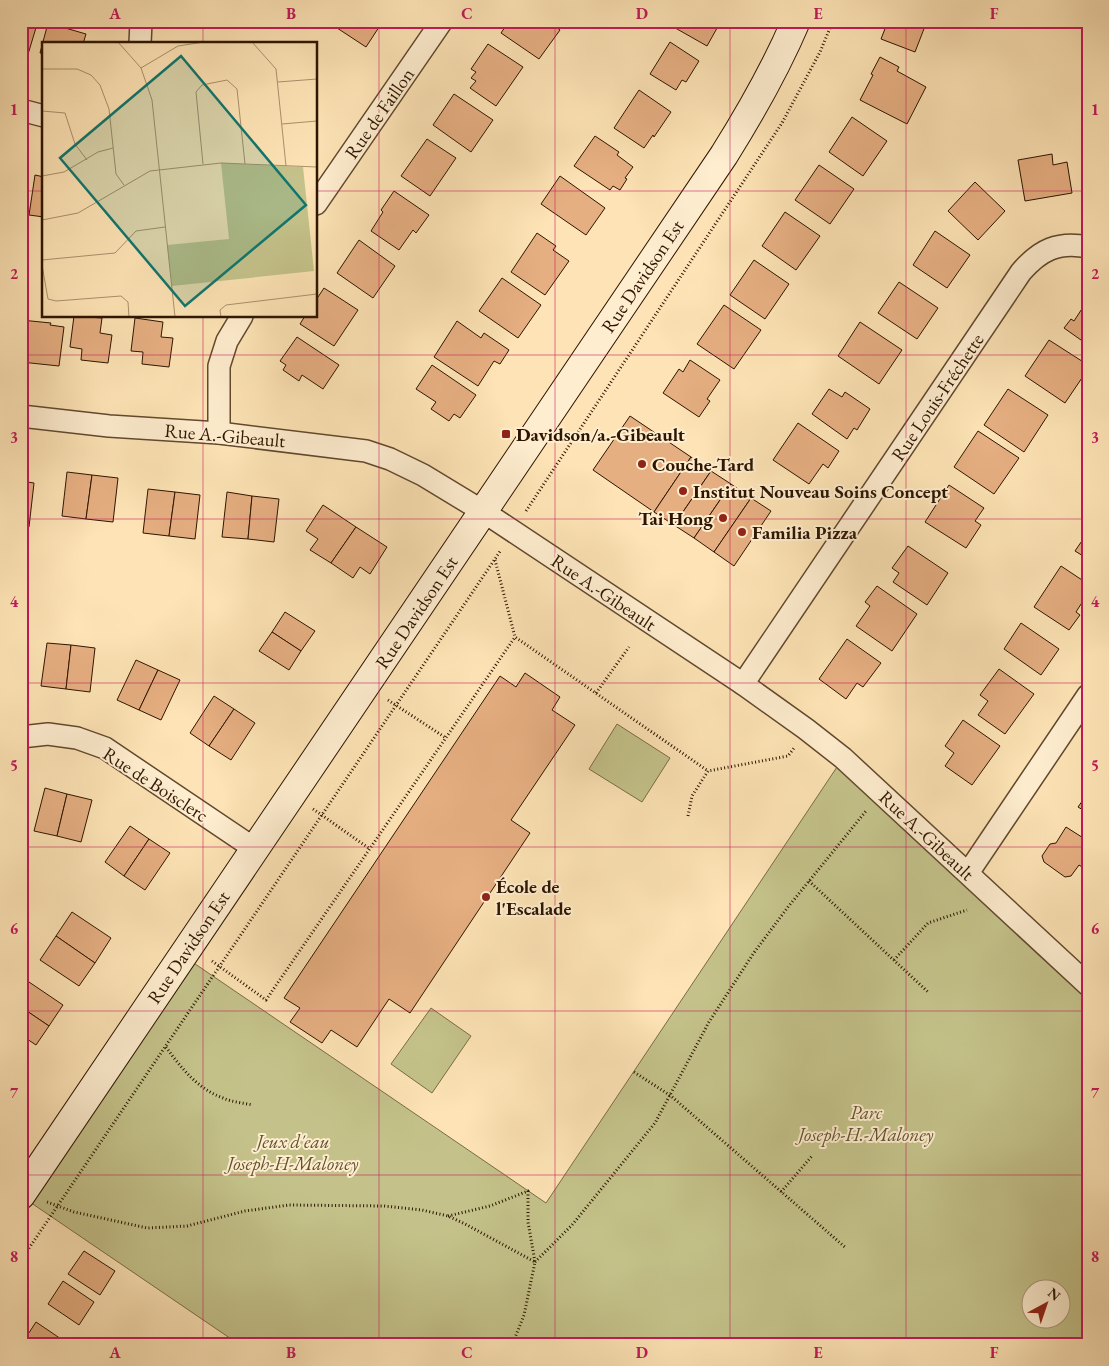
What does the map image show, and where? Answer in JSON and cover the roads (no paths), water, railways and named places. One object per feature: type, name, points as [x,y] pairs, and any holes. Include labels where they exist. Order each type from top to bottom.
[{"type":"street","points":[[140,42],[141,21]]},
{"type":"street","name":"Rue de Faillon","points":[[320,191],[442,21]]},
{"type":"street","name":"Rue Davidson Est","points":[[24,1190],[189,944],[484,512],[729,146],[756,104],[796,21]]},
{"type":"street","points":[[21,110],[42,115]]},
{"type":"street","name":"Rue Louis-Fréchette","points":[[743,684],[1021,272],[1032,259],[1046,250],[1065,244],[1088,247]]},
{"type":"street","points":[[219,433],[219,366],[227,341],[241,318]]},
{"type":"street","name":"Rue A.-Gibeault","points":[[21,416],[118,426],[219,433],[366,451],[390,459],[423,475],[513,531],[743,684],[806,729],[843,758],[1088,985]]},
{"type":"street","points":[[968,873],[1088,695]]},
{"type":"street","name":"Rue de Boisclerc","points":[[21,737],[48,734],[77,738],[104,748],[255,849]]},
{"type":"place","name":"Davidson/a.-Gibeault","points":[[506,434]]},
{"type":"place","name":"Couche-Tard","points":[[642,464]]},
{"type":"place","name":"Institut Nouveau Soins Concept","points":[[683,491]]},
{"type":"place","name":"Tai Hong","points":[[723,518]]},
{"type":"place","name":"Familia Pizza","points":[[742,532]]},
{"type":"place","name":"École de l'Escalade","points":[[486,897]]},
{"type":"park label","name":"Parc Joseph-H.-Maloney","points":[[866,1123]]},
{"type":"park label","name":"Jeux d'eau Joseph-H-Maloney","points":[[293,1152]]}]
